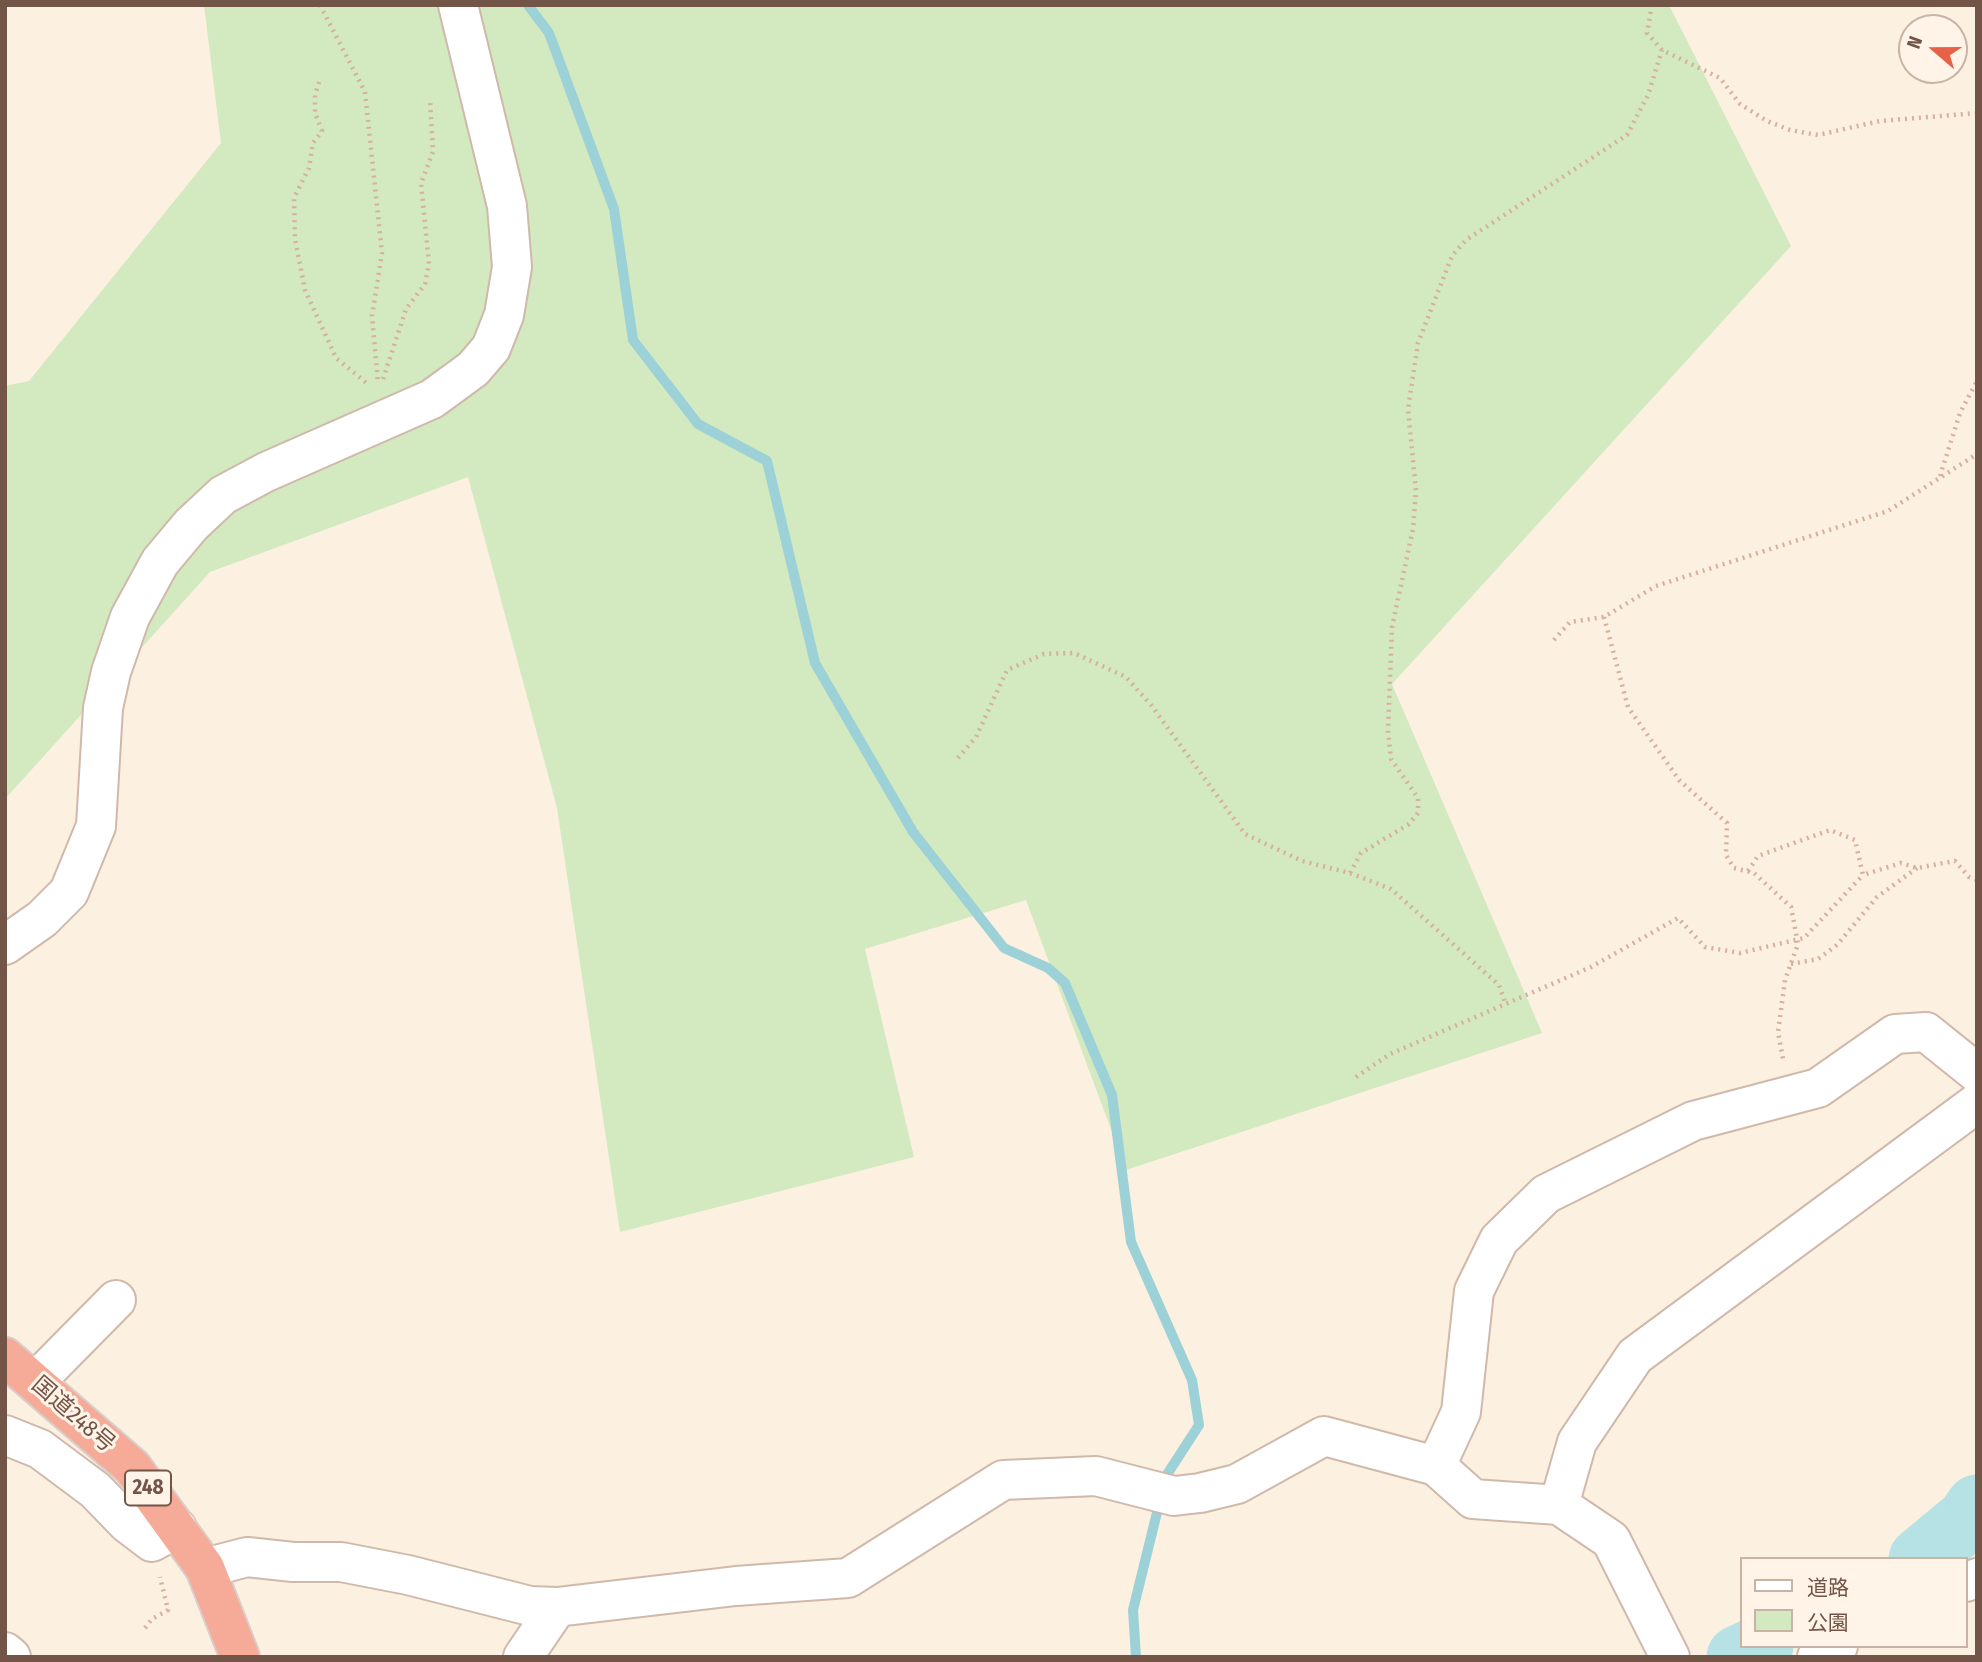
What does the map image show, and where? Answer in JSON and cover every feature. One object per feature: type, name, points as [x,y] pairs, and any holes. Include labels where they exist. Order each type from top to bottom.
[{"type":"highway","name":"国道248号","points":[[5,1357],[36,1381],[132,1467],[205,1568],[240,1657]]},
{"type":"street","points":[[5,945],[42,919],[69,892],[74,881],[96,826],[103,709],[111,672],[130,617],[160,562],[191,525],[223,495],[266,472],[432,399],[473,369],[491,348],[504,315],[512,267],[507,206],[458,5]]},
{"type":"street","points":[[1436,1466],[1461,1412],[1474,1291],[1499,1240],[1545,1194],[1693,1121],[1818,1088],[1895,1034],[1926,1032],[1977,1073]]},
{"type":"street","points":[[1559,1505],[1577,1442],[1636,1356],[1977,1103]]},
{"type":"street","points":[[36,1381],[116,1300]]},
{"type":"street","points":[[5,1435],[40,1449],[95,1490],[127,1523],[152,1542],[177,1528]]},
{"type":"street","points":[[205,1568],[247,1557],[293,1562],[341,1562],[408,1575],[530,1606],[557,1607],[736,1586],[848,1578],[1003,1480],[1096,1476],[1156,1492],[1237,1484],[1324,1436],[1436,1466],[1474,1499],[1559,1505],[1611,1540],[1666,1650]]},
{"type":"street","points":[[523,1657],[557,1607]]},
{"type":"street","points":[[1816,1657],[1835,1648]]},
{"type":"street","points":[[5,1652],[10,1657]]},
{"type":"path","points":[[320,5],[365,92],[382,253],[372,316],[379,393]]},
{"type":"path","points":[[1652,5],[1647,33],[1662,50],[1720,78],[1740,104],[1767,121],[1790,130],[1818,135],[1880,121],[1977,113]]},
{"type":"path","points":[[1350,873],[1361,853],[1409,824],[1418,813],[1418,798],[1391,759],[1388,731],[1392,627],[1413,528],[1416,491],[1408,409],[1418,343],[1451,257],[1466,240],[1627,135],[1648,96],[1662,50]]},
{"type":"path","points":[[319,82],[315,95],[315,113],[322,131],[313,143],[309,168],[294,198],[295,239],[305,290],[336,358],[379,393]]},
{"type":"path","points":[[379,393],[406,309],[425,284],[429,264],[421,183],[433,152],[430,100]]},
{"type":"path","points":[[1940,477],[1960,413],[1977,381]]},
{"type":"path","points":[[1554,640],[1570,622],[1604,617],[1656,586],[1888,511],[1977,454]]},
{"type":"path","points":[[1604,617],[1628,707],[1679,780],[1727,823],[1726,855],[1734,868],[1748,871],[1791,907],[1797,940],[1785,980],[1778,1032],[1781,1056],[1801,1092]]},
{"type":"path","points":[[958,758],[976,737],[1007,670],[1044,654],[1074,653],[1126,677],[1151,705],[1245,834],[1302,861],[1350,873],[1391,889],[1499,985],[1506,1005]]},
{"type":"path","points":[[1748,871],[1758,856],[1830,831],[1855,840],[1863,875]]},
{"type":"path","points":[[1791,964],[1818,959],[1836,945],[1877,897],[1917,868],[1955,861],[1969,877],[1977,880]]},
{"type":"path","points":[[1356,1077],[1390,1054],[1591,967],[1678,918],[1705,947],[1740,953],[1804,937],[1863,875],[1902,863],[1917,868]]},
{"type":"path","points":[[145,1628],[152,1619],[167,1610],[160,1576],[164,1566]]},
{"type":"green space","points":[[204,5],[1669,5],[1791,246],[1392,684],[1542,1033],[1126,1170],[1026,900],[865,949],[914,1157],[620,1232],[557,808],[468,477],[210,572],[5,799],[5,386],[29,381],[221,143]]},
{"type":"waterway","points":[[528,5],[549,33],[614,209],[633,340],[698,424],[767,461],[815,663],[913,832],[1004,948],[1048,968],[1065,983],[1112,1095],[1131,1242],[1192,1380],[1199,1425],[1166,1476],[1133,1610],[1136,1657]]},
{"type":"waterway","points":[[1922,1557],[1968,1519],[1977,1506]]},
{"type":"waterway","points":[[1738,1657],[1758,1648]]}]
